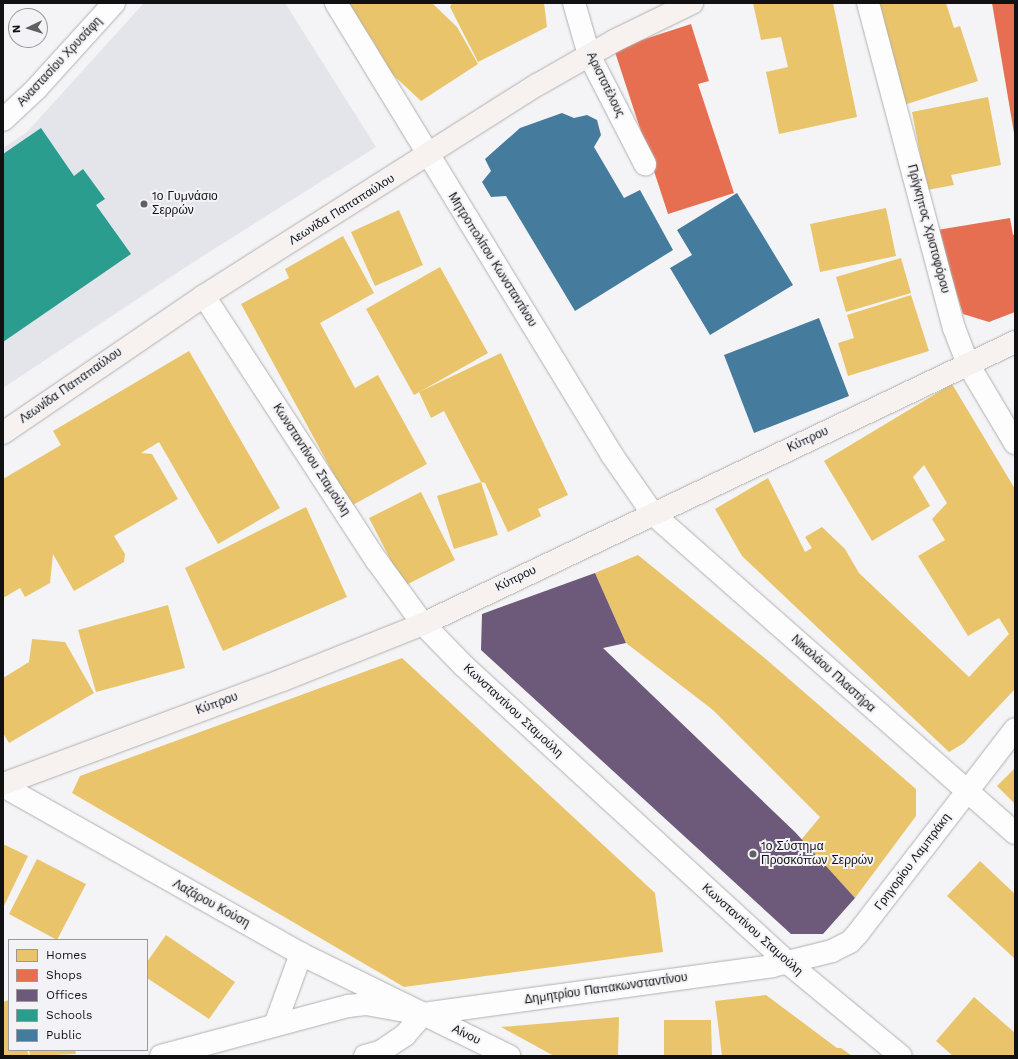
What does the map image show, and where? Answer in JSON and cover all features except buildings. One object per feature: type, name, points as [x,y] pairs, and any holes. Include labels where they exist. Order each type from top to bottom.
[{"type":"main road","name":"Λεωνίδα Παπαπαύλου","points":[[3,433],[204,296],[589,54],[692,3]]},
{"type":"main road","name":"Κύπρου","points":[[3,785],[283,680],[423,624],[1015,342]]},
{"type":"street","name":"Αναστασίου Χρυσάφη","points":[[3,120],[36,90],[114,3]]},
{"type":"street","name":"Μητροπολίτου Κωνσταντίνου","points":[[336,3],[428,156],[612,455],[652,514]]},
{"type":"street","name":"Αριστοτέλους","points":[[574,3],[589,54],[645,164]]},
{"type":"street","name":"Πρίγκηπος Χριστοφόρου","points":[[868,3],[945,296],[968,364],[1015,443]]},
{"type":"street","name":"Κωνσταντίνου Σταμούλη","points":[[204,296],[377,561],[423,624],[528,725],[788,963],[901,1056]]},
{"type":"street","name":"Νικαλάου Πλαστήρα","points":[[652,514],[1015,833]]},
{"type":"street","name":"Γρηγορίου Λαμπράκη","points":[[788,963],[832,951],[854,938],[1015,729]]},
{"type":"street","name":"Λαζάρου Κούση","points":[[3,785],[301,954],[424,1014]]},
{"type":"street","points":[[275,1025],[301,954]]},
{"type":"street","name":"Δημητρίου Παπακωνσταντίνου","points":[[161,1056],[326,1011],[366,1004],[424,1014],[788,963]]},
{"type":"street","points":[[365,1056],[380,1052],[405,1035],[424,1014]]},
{"type":"street","name":"Αίνου","points":[[424,1014],[509,1056]]},
{"type":"shaded area","name":"1ο Γυμνάσιο Σερρών","points":[[144,3],[285,3],[376,147],[195,261],[3,388],[3,148],[27,132]]},
{"type":"place","name":"1ο Γυμνάσιο Σερρών","points":[[144,204]]},
{"type":"place","name":"1ο Σύστημα Προσκόπων Σερρών","points":[[753,854]]}]
